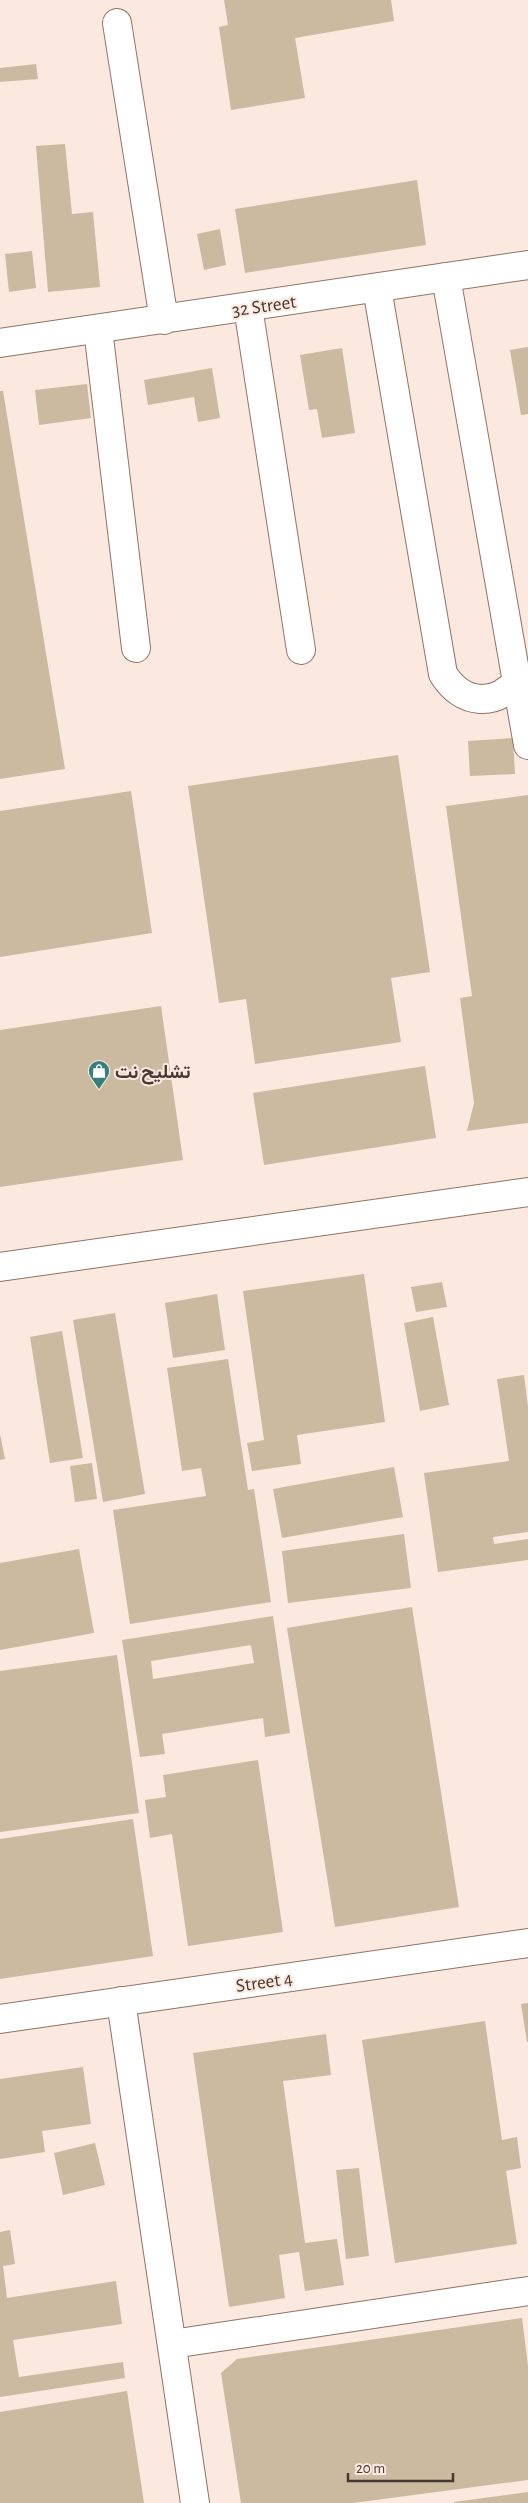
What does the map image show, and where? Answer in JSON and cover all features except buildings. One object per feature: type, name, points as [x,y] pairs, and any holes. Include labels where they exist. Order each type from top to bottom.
[{"type":"street","points":[[117,23],[164,320]]},
{"type":"street","name":"32 Street","points":[[0,343],[528,265]]},
{"type":"street","points":[[446,277],[528,745]]},
{"type":"street","points":[[376,288],[443,674],[450,684],[472,698],[486,699],[498,696],[510,690],[518,680]]},
{"type":"street","points":[[248,307],[301,650]]},
{"type":"street","points":[[98,329],[136,648]]},
{"type":"street","points":[[0,1267],[528,1192]]},
{"type":"street","name":"Street 4","points":[[0,2019],[528,1943]]},
{"type":"street","points":[[121,2001],[195,2503]]},
{"type":"street","points":[[172,2344],[528,2292]]},
{"type":"place","name":"تشليح نت","points":[[99,1090]]}]
